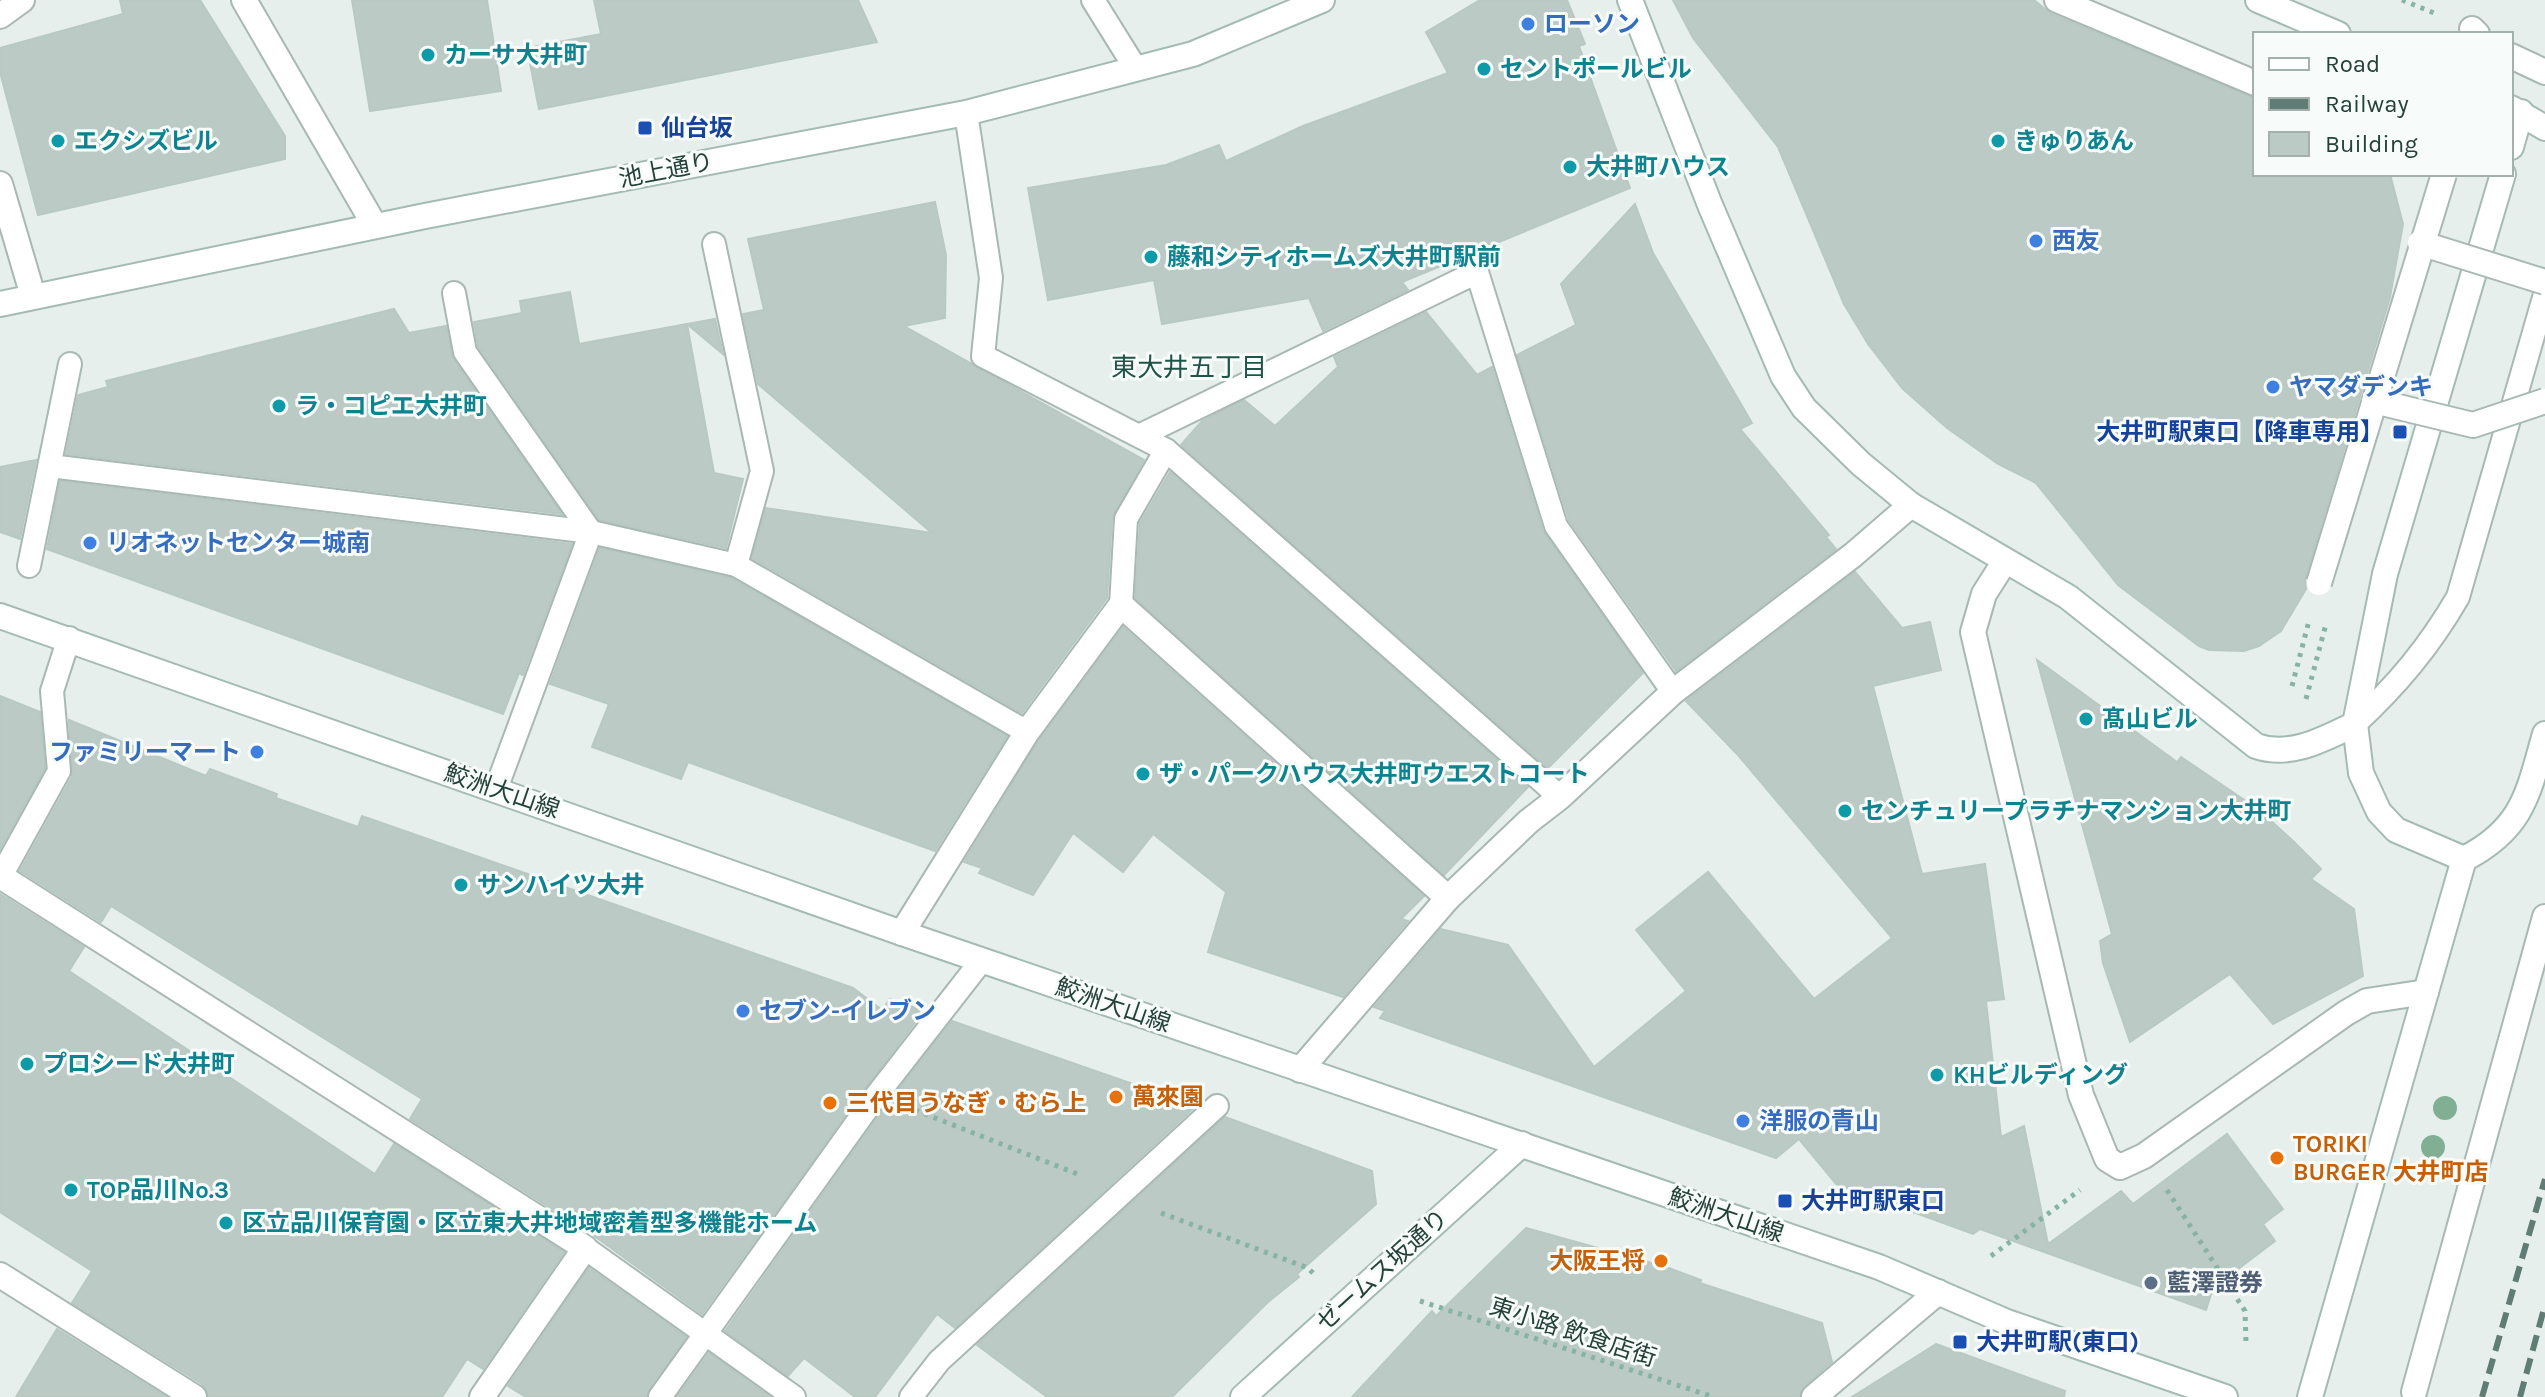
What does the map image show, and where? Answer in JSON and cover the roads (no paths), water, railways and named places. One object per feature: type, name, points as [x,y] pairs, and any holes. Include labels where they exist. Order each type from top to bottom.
[{"type":"street","points":[[0,16],[22,0]]},
{"type":"street","points":[[244,0],[375,226]]},
{"type":"street","name":"池上通り","points":[[0,304],[375,226],[966,113],[1193,54],[1322,0]]},
{"type":"street","points":[[1630,0],[1710,205],[1783,376],[1816,419],[1861,464],[1911,505],[2068,597],[2256,746],[2272,751],[2297,748],[2355,724]]},
{"type":"street","points":[[2057,0],[2253,82]]},
{"type":"street","points":[[2258,0],[2333,32]]},
{"type":"street","points":[[2513,57],[2545,72]]},
{"type":"street","points":[[2513,132],[2516,110],[2545,128]]},
{"type":"street","points":[[2319,583],[2441,176]]},
{"type":"street","points":[[2464,859],[2396,830],[2379,812],[2361,773],[2355,724],[2385,574],[2502,176]]},
{"type":"street","points":[[0,184],[33,296]]},
{"type":"street","points":[[2420,243],[2545,282]]},
{"type":"street","points":[[2374,401],[2473,425],[2545,401]]},
{"type":"street","points":[[1300,1070],[1448,898],[1529,821],[1560,797],[1673,692],[1853,555],[1911,505]]},
{"type":"street","points":[[2005,561],[1984,594],[1973,632],[2081,1095],[2107,1159],[2120,1167],[2144,1156],[2367,1001],[2426,992]]},
{"type":"street","points":[[902,933],[1027,732],[1121,605],[1448,898]]},
{"type":"street","name":"鮫洲大山線","points":[[0,616],[902,933],[1879,1267],[2007,1322],[2225,1397]]},
{"type":"street","points":[[2310,1397],[2464,859],[2501,836],[2519,814],[2545,734]]},
{"type":"street","points":[[0,877],[585,1248],[482,1397]]},
{"type":"street","points":[[2414,1392],[2545,917]]},
{"type":"street","name":"ゼームス坂通り","points":[[1243,1397],[1522,1144]]},
{"type":"street","points":[[0,1275],[194,1397]]},
{"type":"street","points":[[1814,1397],[1938,1292]]},
{"type":"lane","points":[[1093,0],[1136,69]]},
{"type":"lane","points":[[966,113],[991,278],[983,356],[1166,450],[1560,797]]},
{"type":"lane","points":[[714,244],[762,471],[736,565]]},
{"type":"lane","points":[[1141,435],[1477,272],[1556,526],[1673,692]]},
{"type":"lane","points":[[454,293],[465,352],[591,532]]},
{"type":"lane","points":[[2355,724],[2411,668],[2434,640],[2458,597],[2545,294]]},
{"type":"lane","points":[[29,566],[70,364]]},
{"type":"lane","points":[[1121,605],[1126,519],[1166,450]]},
{"type":"lane","points":[[50,466],[591,532],[736,565],[1027,732]]},
{"type":"lane","points":[[496,789],[591,532]]},
{"type":"lane","points":[[0,877],[59,771],[52,691],[69,638]]},
{"type":"lane","points":[[660,1397],[876,1096],[982,960]]},
{"type":"lane","points":[[911,1397],[939,1361],[1217,1106]]},
{"type":"lane","points":[[585,1248],[794,1397]]},
{"type":"railway","points":[[2482,1397],[2545,1179]]},
{"type":"railway","points":[[2520,1397],[2545,1305]]},
{"type":"place","name":"ローソン","points":[[1528,24]]},
{"type":"place","name":"カーサ大井町","points":[[428,55]]},
{"type":"place","name":"セントポールビル","points":[[1484,69]]},
{"type":"place","name":"仙台坂","points":[[645,128]]},
{"type":"place","name":"エクシズビル","points":[[58,141]]},
{"type":"place","name":"きゅりあん","points":[[1998,141]]},
{"type":"place","name":"大井町ハウス","points":[[1570,167]]},
{"type":"place","name":"西友","points":[[2036,241]]},
{"type":"place","name":"藤和シティホームズ大井町駅前","points":[[1151,257]]},
{"type":"place","name":"ヤマダデンキ","points":[[2273,387]]},
{"type":"place","name":"ラ・コピエ大井町","points":[[279,406]]},
{"type":"place","name":"大井町駅東口【降車専用】","points":[[2400,432]]},
{"type":"place","name":"リオネットセンター城南","points":[[90,543]]},
{"type":"place","name":"髙山ビル","points":[[2086,719]]},
{"type":"place","name":"ファミリーマート","points":[[257,752]]},
{"type":"place","name":"ザ・パークハウス大井町ウエストコート","points":[[1143,774]]},
{"type":"place","name":"センチュリープラチナマンション大井町","points":[[1845,811]]},
{"type":"place","name":"サンハイツ大井","points":[[461,885]]},
{"type":"place","name":"セブン-イレブン","points":[[743,1011]]},
{"type":"place","name":"プロシード大井町","points":[[27,1064]]},
{"type":"place","name":"KHビルディング","points":[[1937,1075]]},
{"type":"place","name":"萬來園","points":[[1116,1097]]},
{"type":"place","name":"三代目うなぎ・むら上","points":[[830,1103]]},
{"type":"place","name":"洋服の青山","points":[[1743,1121]]},
{"type":"place","name":"TORIKI BURGER 大井町店","points":[[2277,1158]]},
{"type":"place","name":"TOP品川No.3","points":[[71,1190]]},
{"type":"place","name":"大井町駅東口","points":[[1785,1201]]},
{"type":"place","name":"区立品川保育園・区立東大井地域密着型多機能ホーム","points":[[226,1223]]},
{"type":"place","name":"大阪王将","points":[[1661,1261]]},
{"type":"place","name":"藍澤證券","points":[[2151,1283]]},
{"type":"place","name":"大井町駅(東口)","points":[[1960,1342]]},
{"type":"district","name":"東大井五丁目","points":[[1189,367]]}]
